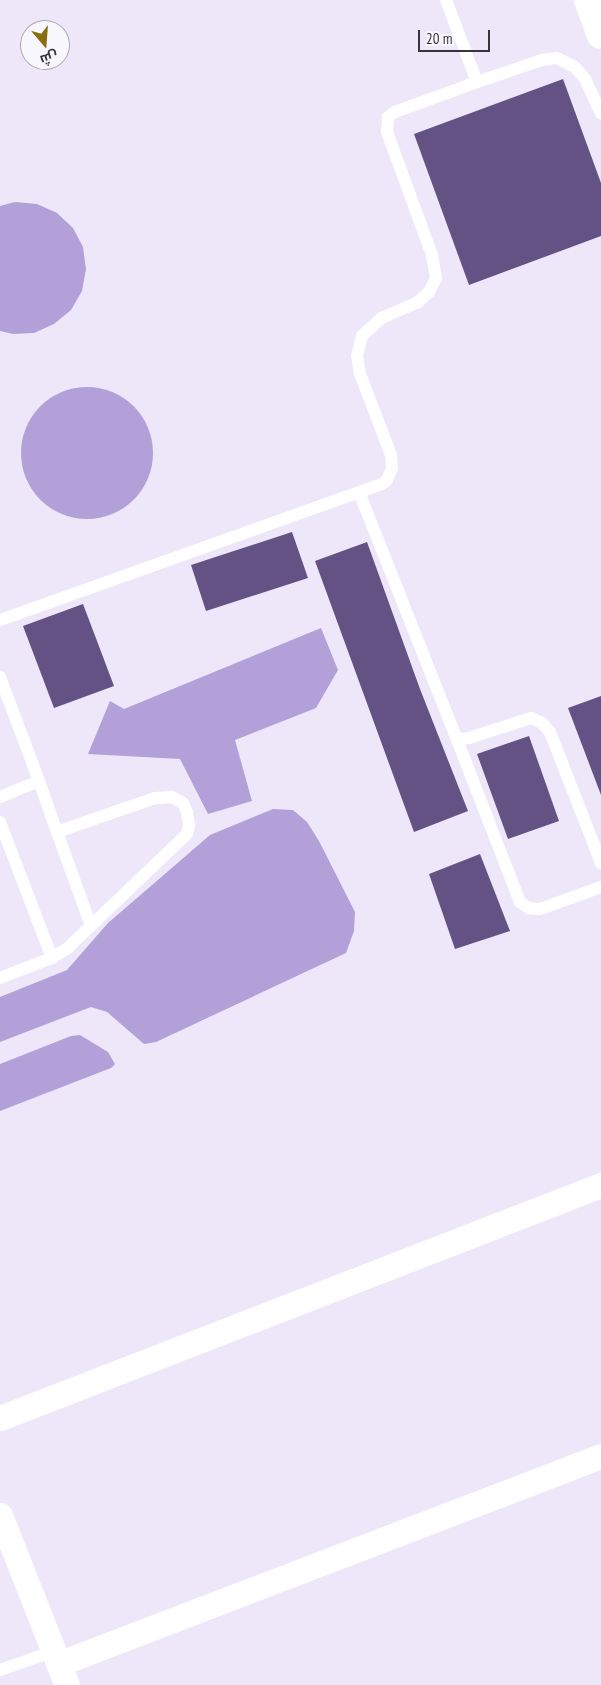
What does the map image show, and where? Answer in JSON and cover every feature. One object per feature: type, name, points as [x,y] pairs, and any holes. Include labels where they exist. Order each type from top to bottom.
[{"type":"street","points":[[588,0],[601,35]]},
{"type":"street","points":[[0,1418],[601,1185]]},
{"type":"street","points":[[0,1515],[60,1667],[601,1456]]},
{"type":"lane","points":[[446,0],[477,82]]},
{"type":"lane","points":[[0,620],[359,492],[387,480],[391,475],[392,462],[360,374],[357,356],[362,336],[381,318],[417,303],[429,292],[436,278],[432,255],[387,132],[388,117],[395,112],[477,82],[542,60],[557,58],[575,67],[585,79],[601,114]]},
{"type":"lane","points":[[359,492],[520,902],[529,908],[540,909],[601,887]]},
{"type":"lane","points":[[0,677],[91,926]]},
{"type":"lane","points":[[456,737],[469,738],[530,718],[542,723],[550,732],[601,863]]},
{"type":"lane","points":[[0,797],[39,781]]},
{"type":"lane","points":[[0,978],[52,958],[68,948],[186,834],[189,825],[187,812],[182,803],[172,797],[156,798],[57,832]]},
{"type":"lane","points":[[0,822],[52,958]]},
{"type":"lane","points":[[0,1670],[60,1667]]},
{"type":"shaded area","points":[[15,202],[37,204],[57,213],[73,228],[83,247],[86,269],[82,291],[71,310],[54,324],[34,333],[13,334],[0,331],[0,206]]},
{"type":"shaded area","points":[[87,387],[100,388],[112,392],[134,406],[148,428],[152,440],[152,466],[148,478],[134,500],[112,514],[100,518],[87,519],[74,518],[62,514],[40,500],[26,478],[22,466],[21,453],[22,440],[26,428],[40,406],[62,392],[74,388]]},
{"type":"shaded area","points":[[321,628],[338,670],[316,708],[235,740],[252,801],[208,814],[180,759],[88,754],[110,701],[124,709]]},
{"type":"shaded area","points":[[273,809],[293,810],[307,822],[319,841],[355,912],[354,931],[346,953],[156,1042],[144,1044],[107,1012],[91,1007],[0,1042],[0,997],[67,970],[108,923],[210,835]]},
{"type":"shaded area","points":[[80,1035],[108,1052],[115,1064],[111,1068],[0,1111],[0,1064],[71,1036]]},
{"type":"building","points":[[563,79],[601,183],[601,236],[469,285],[414,134]]},
{"type":"building","points":[[292,532],[308,578],[206,611],[191,565]]},
{"type":"building","points":[[367,542],[420,689],[468,811],[414,832],[315,561]]},
{"type":"building","points":[[83,604],[114,686],[54,708],[23,626]]},
{"type":"building","points":[[601,696],[601,795],[568,708]]},
{"type":"building","points":[[529,736],[559,821],[508,839],[477,754]]},
{"type":"building","points":[[480,854],[510,931],[455,949],[429,874]]}]
